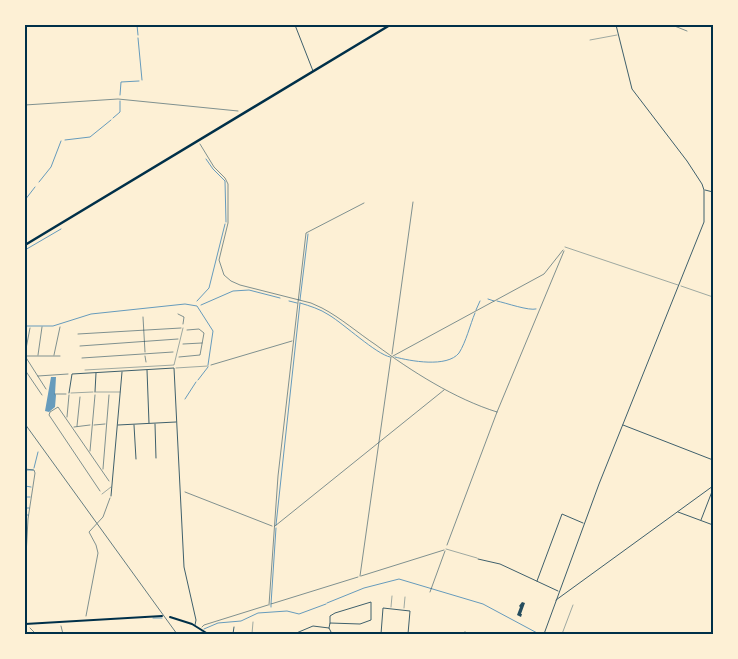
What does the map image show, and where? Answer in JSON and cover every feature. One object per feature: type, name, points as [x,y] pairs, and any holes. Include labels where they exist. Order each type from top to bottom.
[{"type":"main road","points":[[25,245],[390,25]]},
{"type":"main road","points":[[25,624],[162,616]]},
{"type":"main road","points":[[170,617],[195,625],[208,634]]},
{"type":"street","points":[[296,25],[313,71]]},
{"type":"street","points":[[544,633],[584,523],[703,228],[704,190],[690,164],[632,89],[617,26]]},
{"type":"street","points":[[704,190],[713,192]]},
{"type":"street","points":[[70,393],[72,374],[174,368],[184,567],[196,620],[195,625]]},
{"type":"street","points":[[147,370],[150,424]]},
{"type":"street","points":[[111,496],[122,371]]},
{"type":"street","points":[[94,392],[96,373]]},
{"type":"street","points":[[117,425],[177,422]]},
{"type":"street","points":[[155,424],[156,458]]},
{"type":"street","points":[[134,425],[136,459]]},
{"type":"street","points":[[623,425],[713,460]]},
{"type":"street","points":[[556,600],[713,486]]},
{"type":"street","points":[[700,520],[713,489]]},
{"type":"street","points":[[678,512],[713,525]]},
{"type":"street","points":[[537,581],[562,514],[584,523]]},
{"type":"street","points":[[478,558],[500,564],[537,581],[562,596]]},
{"type":"street","points":[[330,623],[360,624],[371,620],[371,602],[335,612],[330,616],[329,628],[332,634]]},
{"type":"street","points":[[380,634],[383,608],[410,610],[408,634]]},
{"type":"street","points":[[278,634],[294,634],[313,626],[329,628]]},
{"type":"street","points":[[234,627],[233,634],[239,634]]},
{"type":"street","points":[[461,634],[465,632],[469,634]]},
{"type":"lane","points":[[590,40],[618,35]]},
{"type":"lane","points":[[565,247],[713,297]]},
{"type":"lane","points":[[85,370],[174,365],[182,329]]},
{"type":"lane","points":[[174,368],[208,366]]},
{"type":"lane","points":[[70,393],[120,392]]},
{"type":"lane","points":[[102,494],[112,488]]},
{"type":"lane","points":[[446,549],[478,558]]},
{"type":"lane","points":[[391,609],[392,596]]},
{"type":"lane","points":[[404,610],[405,597]]},
{"type":"lane","points":[[562,634],[573,605]]},
{"type":"lane","points":[[252,634],[253,622]]},
{"type":"lane","points":[[544,633],[618,632],[638,634]]},
{"type":"path","points":[[672,25],[687,31]]},
{"type":"path","points":[[25,105],[118,99],[238,111]]},
{"type":"path","points":[[198,141],[214,167],[227,180],[228,220],[219,260],[224,275],[236,284],[312,303],[328,311],[392,356],[469,403],[496,412]]},
{"type":"path","points":[[360,576],[413,202]]},
{"type":"path","points":[[269,605],[278,476],[306,233],[364,203]]},
{"type":"path","points":[[392,356],[544,274],[565,247]]},
{"type":"path","points":[[431,590],[496,412],[565,247]]},
{"type":"path","points":[[178,314],[184,317],[182,329]]},
{"type":"path","points":[[143,318],[146,366]]},
{"type":"path","points":[[38,356],[42,327]]},
{"type":"path","points":[[54,356],[60,327]]},
{"type":"path","points":[[30,328],[25,356],[46,389]]},
{"type":"path","points":[[78,334],[143,330],[202,330],[204,333],[200,356],[175,357]]},
{"type":"path","points":[[80,346],[180,339]]},
{"type":"path","points":[[208,366],[294,341]]},
{"type":"path","points":[[179,344],[202,343]]},
{"type":"path","points":[[82,358],[176,352]]},
{"type":"path","points":[[25,356],[60,356]]},
{"type":"path","points":[[25,370],[42,395]]},
{"type":"path","points":[[47,376],[48,371]]},
{"type":"path","points":[[38,376],[72,374]]},
{"type":"path","points":[[274,527],[446,389]]},
{"type":"path","points":[[102,471],[109,391]]},
{"type":"path","points":[[90,453],[94,392]]},
{"type":"path","points":[[55,394],[70,393],[67,419]]},
{"type":"path","points":[[77,426],[80,393]]},
{"type":"path","points":[[102,494],[49,416],[50,412],[58,407],[109,481],[113,482]]},
{"type":"path","points":[[72,427],[107,424]]},
{"type":"path","points":[[25,469],[34,470],[25,574]]},
{"type":"path","points":[[180,491],[274,527]]},
{"type":"path","points":[[86,617],[98,561],[98,550],[89,534],[90,530],[103,518],[111,496]]},
{"type":"path","points":[[204,625],[446,549]]},
{"type":"path","points":[[60,622],[63,634]]},
{"type":"path","points":[[29,624],[36,634]]},
{"type":"water","points":[[51,377],[56,377],[56,395],[55,407],[49,412],[45,411]]},
{"type":"building","points":[[522,602],[525,603],[521,617],[517,615]]},
{"type":"waterway","points":[[137,25],[138,35]]},
{"type":"waterway","points":[[138,38],[142,80]]},
{"type":"waterway","points":[[120,95],[121,82],[139,81]]},
{"type":"waterway","points":[[113,118],[120,112],[120,101]]},
{"type":"waterway","points":[[65,140],[90,137],[111,120]]},
{"type":"waterway","points":[[39,182],[51,167],[61,141]]},
{"type":"waterway","points":[[206,159],[225,181],[226,222]]},
{"type":"waterway","points":[[25,200],[35,187]]},
{"type":"waterway","points":[[197,301],[209,288],[225,224]]},
{"type":"waterway","points":[[25,250],[61,229]]},
{"type":"waterway","points":[[300,300],[308,234]]},
{"type":"waterway","points":[[201,305],[233,291],[249,290],[280,298]]},
{"type":"waterway","points":[[488,299],[494,301]]},
{"type":"waterway","points":[[289,301],[297,303]]},
{"type":"waterway","points":[[476,310],[480,301]]},
{"type":"waterway","points":[[497,301],[523,308],[536,309]]},
{"type":"waterway","points":[[300,303],[326,313],[369,345],[390,357]]},
{"type":"waterway","points":[[276,525],[300,303]]},
{"type":"waterway","points":[[25,326],[53,326],[91,314],[185,304],[197,306],[213,331],[208,365]]},
{"type":"waterway","points":[[395,357],[428,362],[446,361],[453,358],[459,353],[466,339],[475,313]]},
{"type":"waterway","points":[[198,380],[208,367]]},
{"type":"waterway","points":[[185,399],[196,382]]},
{"type":"waterway","points":[[34,468],[38,452]]},
{"type":"waterway","points":[[25,470],[33,470]]},
{"type":"waterway","points":[[25,486],[31,487]]},
{"type":"waterway","points":[[25,497],[30,497]]},
{"type":"waterway","points":[[271,604],[276,528]]},
{"type":"waterway","points":[[327,603],[364,588],[399,579],[483,604],[539,634]]},
{"type":"waterway","points":[[204,629],[218,623],[241,621],[258,613],[287,611],[299,614],[326,604]]},
{"type":"waterway","points":[[153,618],[162,618]]},
{"type":"waterway","points":[[198,634],[202,632]]},
{"type":"railway","points":[[25,424],[177,634]]}]
